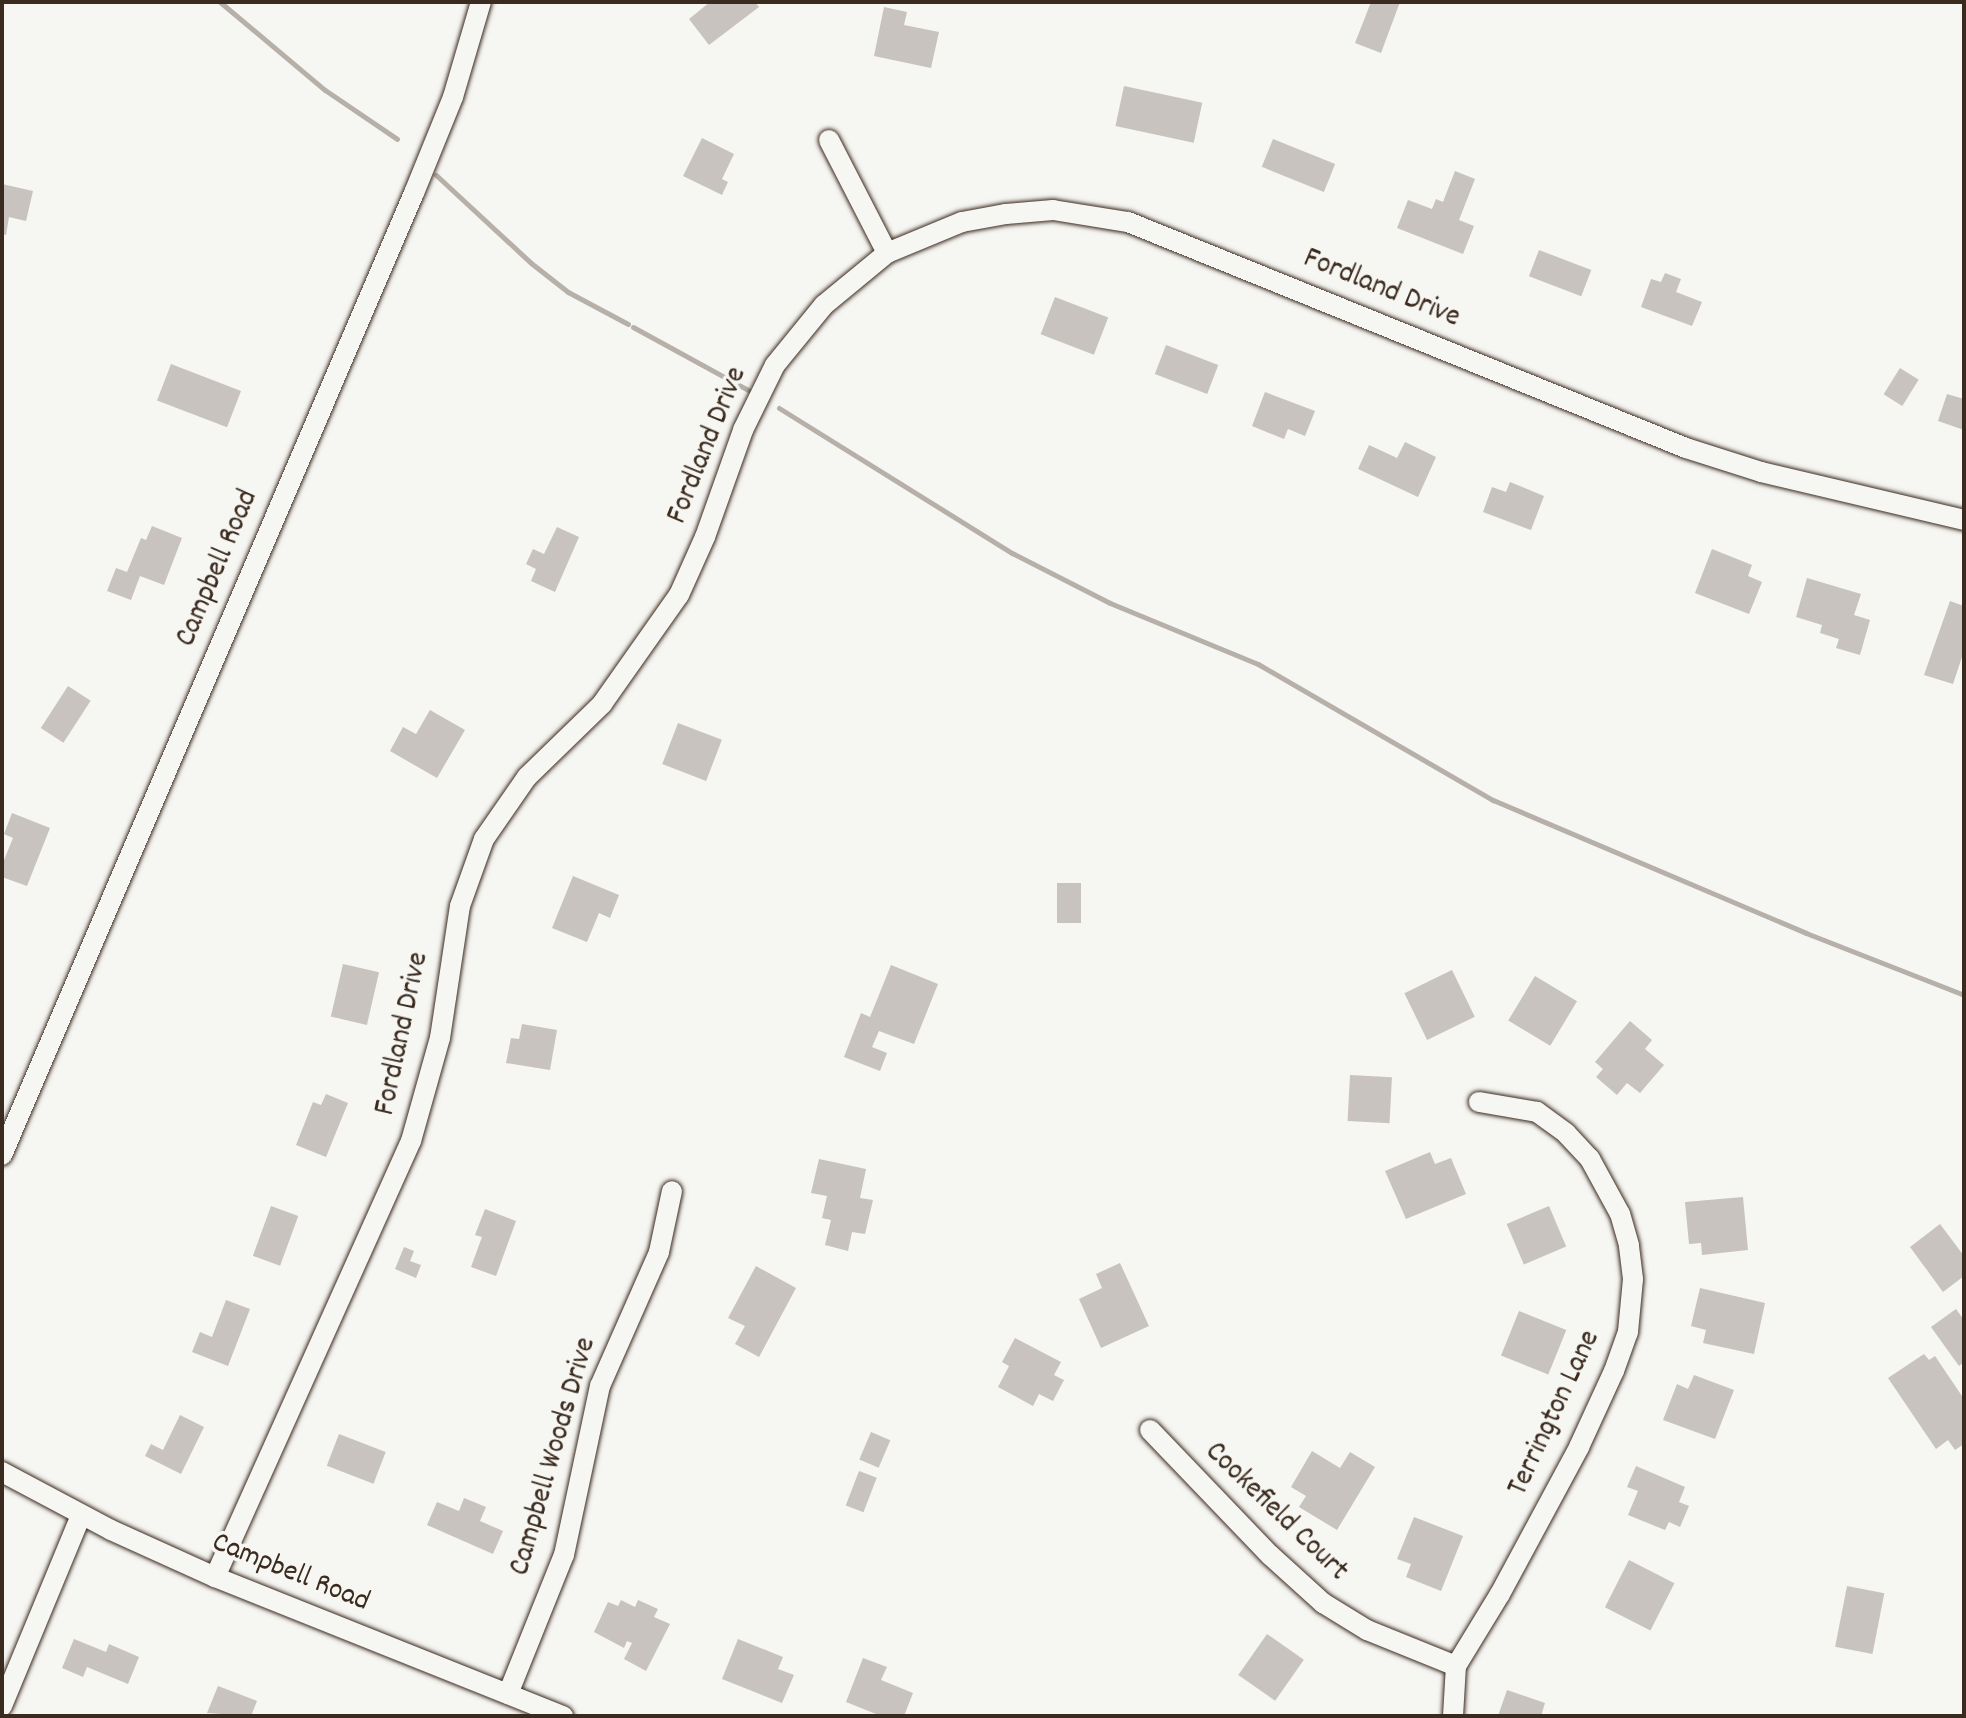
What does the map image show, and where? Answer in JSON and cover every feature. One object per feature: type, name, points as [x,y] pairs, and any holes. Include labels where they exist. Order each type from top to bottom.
[{"type":"street","name":"Campbell Road","points":[[2,1155],[414,193],[453,97],[481,2]]},
{"type":"street","points":[[829,140],[887,253]]},
{"type":"street","name":"Fordland Drive","points":[[215,1577],[398,1176],[417,1127],[440,1038],[460,906],[484,839],[527,777],[602,704],[679,595],[705,537],[743,430],[775,365],[824,305],[887,253],[962,222],[1006,214],[1053,210],[1128,222],[1686,448],[1761,472],[1964,520]]},
{"type":"street","name":"Terrington Lane","points":[[1453,1716],[1456,1666],[1500,1594],[1595,1414],[1628,1332],[1633,1293],[1629,1245],[1620,1214],[1590,1159],[1566,1133],[1537,1112],[1479,1102]]},
{"type":"street","name":"Campbell Woods Drive","points":[[508,1694],[564,1555],[600,1386],[659,1252],[672,1191]]},
{"type":"street","name":"Cookefield Court","points":[[1150,1430],[1270,1555],[1323,1603],[1367,1630],[1456,1666]]},
{"type":"street","name":"Campbell Road","points":[[2,1472],[81,1515],[215,1577],[563,1716]]},
{"type":"street","points":[[2,1706],[81,1515]]},
{"type":"building","points":[[710,2],[755,2],[759,7],[709,45],[689,19]]},
{"type":"building","points":[[1371,2],[1400,2],[1381,53],[1355,43]]},
{"type":"building","points":[[884,7],[907,12],[904,25],[939,32],[931,68],[874,56]]},
{"type":"building","points":[[1124,86],[1202,103],[1194,143],[1115,126]]},
{"type":"building","points":[[702,138],[734,154],[722,179],[728,182],[722,195],[683,176]]},
{"type":"building","points":[[1273,139],[1335,164],[1324,192],[1262,167]]},
{"type":"building","points":[[1455,171],[1475,179],[1459,220],[1474,226],[1463,254],[1397,228],[1408,200],[1432,209],[1436,199],[1443,202]]},
{"type":"building","points":[[2,184],[33,191],[26,221],[9,217],[6,235],[2,234]]},
{"type":"building","points":[[1539,250],[1591,270],[1581,296],[1529,276]]},
{"type":"building","points":[[1665,273],[1681,279],[1676,292],[1702,302],[1692,326],[1641,307],[1651,279],[1661,282]]},
{"type":"building","points":[[1055,297],[1108,317],[1094,355],[1041,334]]},
{"type":"building","points":[[1166,345],[1218,365],[1207,394],[1155,374]]},
{"type":"building","points":[[171,364],[241,391],[227,427],[157,400]]},
{"type":"building","points":[[1900,368],[1919,380],[1902,406],[1884,394]]},
{"type":"building","points":[[1265,392],[1315,411],[1305,436],[1288,429],[1284,439],[1252,426]]},
{"type":"building","points":[[1947,394],[1964,399],[1964,430],[1938,421]]},
{"type":"building","points":[[1405,442],[1436,457],[1418,497],[1358,469],[1369,445],[1397,458]]},
{"type":"building","points":[[1510,482],[1544,496],[1531,530],[1483,512],[1492,487],[1506,492]]},
{"type":"building","points":[[152,526],[182,538],[164,585],[140,576],[131,600],[107,591],[116,568],[127,572],[141,538],[146,540]]},
{"type":"building","points":[[557,527],[579,537],[555,592],[531,581],[536,569],[526,564],[533,549],[544,554]]},
{"type":"building","points":[[1712,549],[1752,565],[1748,576],[1762,582],[1749,614],[1695,593]]},
{"type":"building","points":[[1807,578],[1861,594],[1854,615],[1870,620],[1860,655],[1836,648],[1839,639],[1820,633],[1822,625],[1796,617]]},
{"type":"building","points":[[1950,601],[1964,606],[1964,651],[1953,684],[1924,675]]},
{"type":"building","points":[[68,686],[91,701],[63,743],[41,728]]},
{"type":"building","points":[[430,710],[465,730],[437,778],[390,751],[403,727],[416,734]]},
{"type":"building","points":[[678,723],[722,740],[706,781],[662,764]]},
{"type":"building","points":[[12,813],[50,828],[27,886],[2,877],[2,865],[13,838],[4,834]]},
{"type":"building","points":[[573,876],[619,895],[610,918],[599,913],[587,942],[552,928]]},
{"type":"building","points":[[1057,883],[1081,883],[1081,923],[1057,923]]},
{"type":"building","points":[[343,964],[379,972],[367,1025],[331,1017]]},
{"type":"building","points":[[891,965],[938,984],[914,1044],[879,1031],[872,1047],[887,1053],[880,1071],[844,1057],[861,1013],[870,1017]]},
{"type":"building","points":[[1452,970],[1475,1017],[1427,1040],[1404,993]]},
{"type":"building","points":[[1535,976],[1577,1001],[1550,1046],[1508,1021]]},
{"type":"building","points":[[1630,1021],[1652,1040],[1645,1049],[1664,1065],[1640,1093],[1627,1083],[1617,1095],[1596,1077],[1603,1069],[1595,1062]]},
{"type":"building","points":[[522,1024],[557,1030],[550,1070],[506,1063],[511,1038],[519,1039]]},
{"type":"building","points":[[1350,1075],[1392,1077],[1390,1123],[1348,1121]]},
{"type":"building","points":[[326,1094],[348,1103],[326,1157],[296,1145],[313,1102],[321,1105]]},
{"type":"building","points":[[1430,1152],[1435,1164],[1451,1158],[1466,1194],[1406,1219],[1385,1171]]},
{"type":"building","points":[[819,1159],[866,1169],[860,1198],[873,1200],[865,1234],[852,1232],[848,1251],[825,1245],[831,1220],[822,1218],[827,1196],[811,1193]]},
{"type":"building","points":[[1743,1197],[1748,1250],[1702,1255],[1701,1243],[1689,1244],[1685,1202]]},
{"type":"building","points":[[271,1206],[298,1216],[280,1266],[253,1256]]},
{"type":"building","points":[[1549,1206],[1566,1247],[1524,1264],[1507,1224]]},
{"type":"building","points":[[485,1209],[516,1221],[496,1276],[471,1267],[482,1237],[475,1235]]},
{"type":"building","points":[[1940,1224],[1964,1256],[1964,1276],[1943,1292],[1910,1247]]},
{"type":"building","points":[[404,1247],[414,1251],[410,1261],[421,1265],[416,1278],[395,1269]]},
{"type":"building","points":[[1120,1263],[1149,1326],[1101,1348],[1079,1299],[1102,1288],[1096,1274]]},
{"type":"building","points":[[756,1266],[796,1288],[759,1357],[735,1344],[745,1326],[728,1318]]},
{"type":"building","points":[[1700,1288],[1765,1303],[1754,1354],[1703,1343],[1706,1330],[1691,1326]]},
{"type":"building","points":[[226,1300],[250,1309],[228,1366],[192,1352],[200,1332],[212,1337]]},
{"type":"building","points":[[1956,1309],[1964,1320],[1964,1362],[1959,1366],[1931,1327]]},
{"type":"building","points":[[1519,1311],[1566,1330],[1548,1375],[1501,1356]]},
{"type":"building","points":[[1015,1338],[1061,1362],[1054,1375],[1064,1380],[1053,1401],[1039,1394],[1033,1406],[998,1387],[1009,1366],[1002,1362]]},
{"type":"building","points":[[1924,1354],[1929,1360],[1935,1356],[1964,1399],[1964,1444],[1955,1450],[1948,1440],[1936,1449],[1888,1378]]},
{"type":"building","points":[[1694,1375],[1734,1390],[1715,1439],[1663,1420],[1677,1384],[1688,1389]]},
{"type":"building","points":[[180,1415],[204,1427],[181,1474],[145,1456],[151,1444],[163,1450]]},
{"type":"building","points":[[871,1432],[890,1440],[879,1468],[859,1460]]},
{"type":"building","points":[[339,1434],[386,1452],[373,1484],[327,1466]]},
{"type":"building","points":[[1312,1451],[1340,1468],[1350,1452],[1375,1467],[1337,1530],[1299,1507],[1306,1496],[1291,1487]]},
{"type":"building","points":[[1636,1466],[1685,1487],[1679,1502],[1689,1506],[1680,1527],[1669,1522],[1665,1530],[1628,1515],[1638,1491],[1627,1487]]},
{"type":"building","points":[[859,1471],[877,1478],[863,1512],[846,1506]]},
{"type":"building","points":[[464,1498],[486,1507],[480,1521],[503,1531],[493,1554],[427,1525],[437,1502],[459,1511]]},
{"type":"building","points":[[1414,1517],[1463,1536],[1441,1591],[1406,1577],[1411,1564],[1397,1559]]},
{"type":"building","points":[[1629,1560],[1674,1583],[1650,1630],[1605,1607]]},
{"type":"building","points":[[1847,1586],[1884,1593],[1872,1654],[1835,1647]]},
{"type":"building","points":[[621,1600],[635,1607],[638,1600],[658,1609],[654,1617],[670,1624],[646,1671],[624,1659],[632,1643],[627,1641],[624,1648],[594,1632],[608,1602],[618,1606]]},
{"type":"building","points":[[1267,1634],[1304,1660],[1275,1701],[1238,1675]]},
{"type":"building","points":[[74,1639],[106,1652],[109,1644],[139,1657],[128,1684],[87,1667],[83,1677],[62,1668]]},
{"type":"building","points":[[738,1639],[783,1657],[778,1669],[794,1675],[782,1703],[722,1679]]},
{"type":"building","points":[[863,1658],[887,1667],[881,1680],[913,1693],[904,1716],[881,1716],[846,1702]]},
{"type":"building","points":[[218,1686],[257,1701],[251,1716],[207,1713]]},
{"type":"building","points":[[1507,1690],[1545,1703],[1541,1716],[1498,1716]]},
{"type":"waterway","points":[[220,2],[325,90],[397,139]]},
{"type":"waterway","points":[[436,175],[531,263],[568,292],[628,324]]},
{"type":"waterway","points":[[633,327],[748,390]]},
{"type":"waterway","points":[[779,408],[1012,553],[1110,603],[1258,664],[1493,800],[1806,933],[1964,995]]}]
